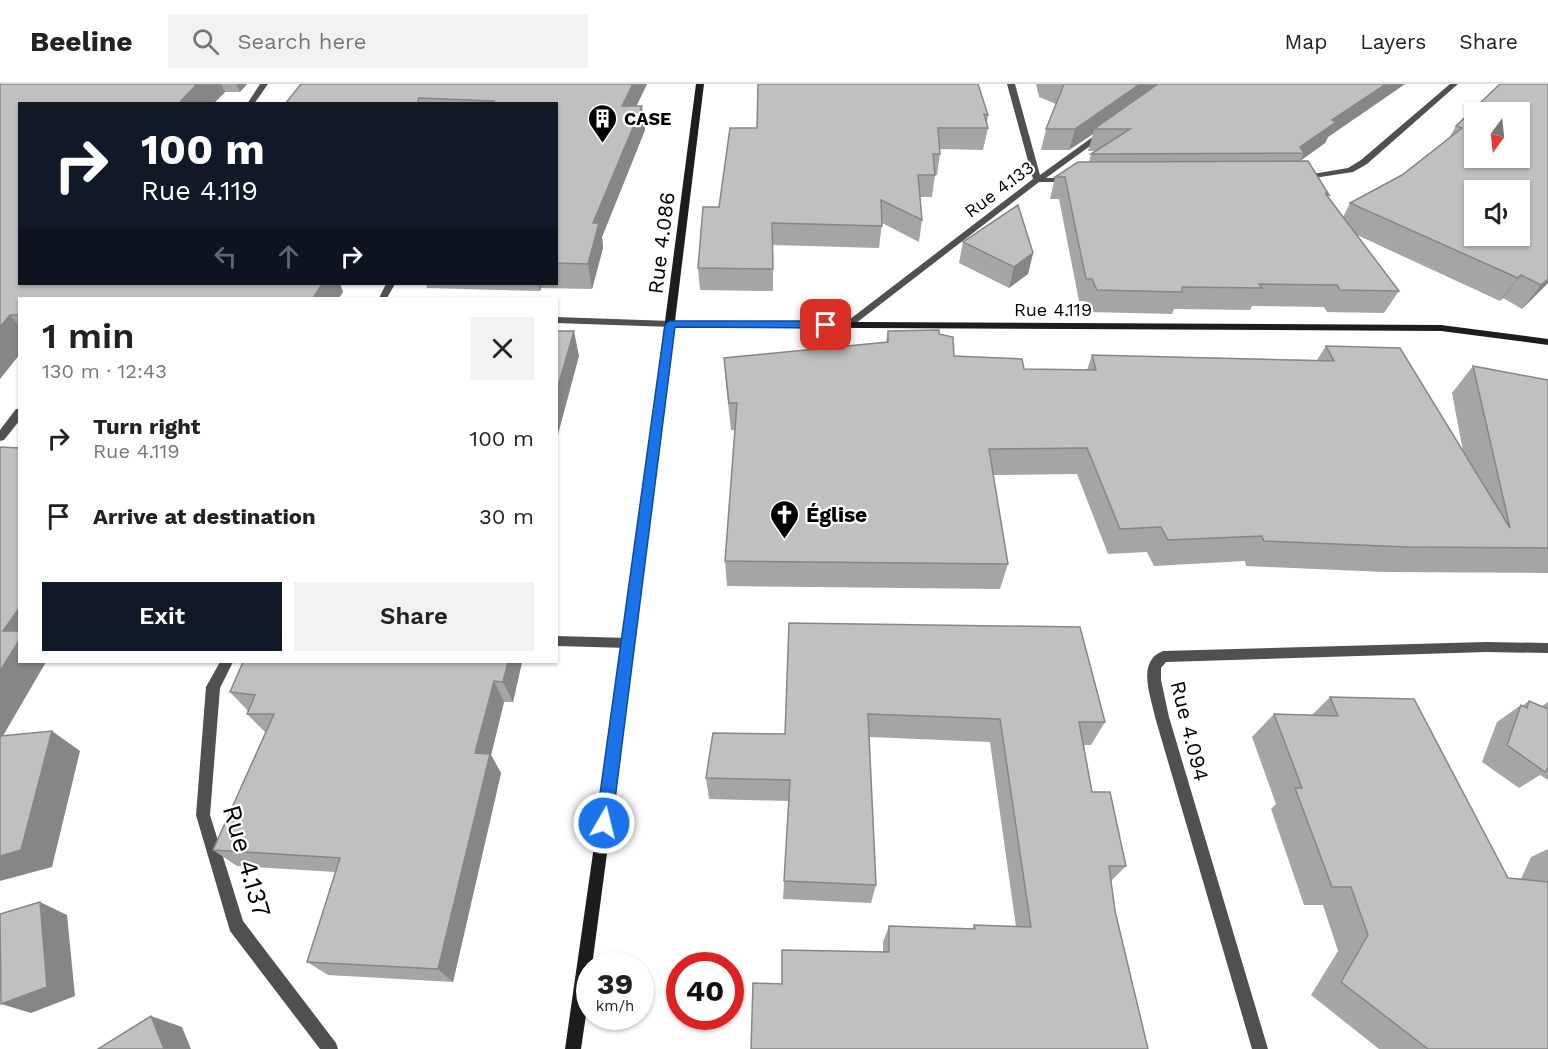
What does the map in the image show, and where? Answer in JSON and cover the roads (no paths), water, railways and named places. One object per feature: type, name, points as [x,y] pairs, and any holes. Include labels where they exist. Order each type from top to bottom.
[{"type":"street","points":[[251,102],[264,84]]},
{"type":"street","name":"Rue 4.086","points":[[573,1049],[629,643],[700,84]]},
{"type":"street","points":[[1011,84],[1037,180],[1084,180]]},
{"type":"street","points":[[1287,180],[1350,170],[1364,162],[1454,84]]},
{"type":"street","name":"Rue 4.133","points":[[848,325],[1037,180],[1114,125]]},
{"type":"street","name":"Rue 4.119","points":[[558,320],[670,324],[1441,328],[1548,342]]},
{"type":"street","points":[[0,437],[18,414]]},
{"type":"street","points":[[558,641],[629,643]]},
{"type":"street","name":"Rue 4.094","points":[[1260,1049],[1162,717],[1154,680],[1154,666],[1163,657],[1486,647],[1548,648]]},
{"type":"street","name":"Rue 4.137","points":[[226,663],[213,687],[203,815],[236,925],[330,1049]]},
{"type":"place","name":"CASE","points":[[603,144]]},
{"type":"place","name":"Église","points":[[785,540]]}]
